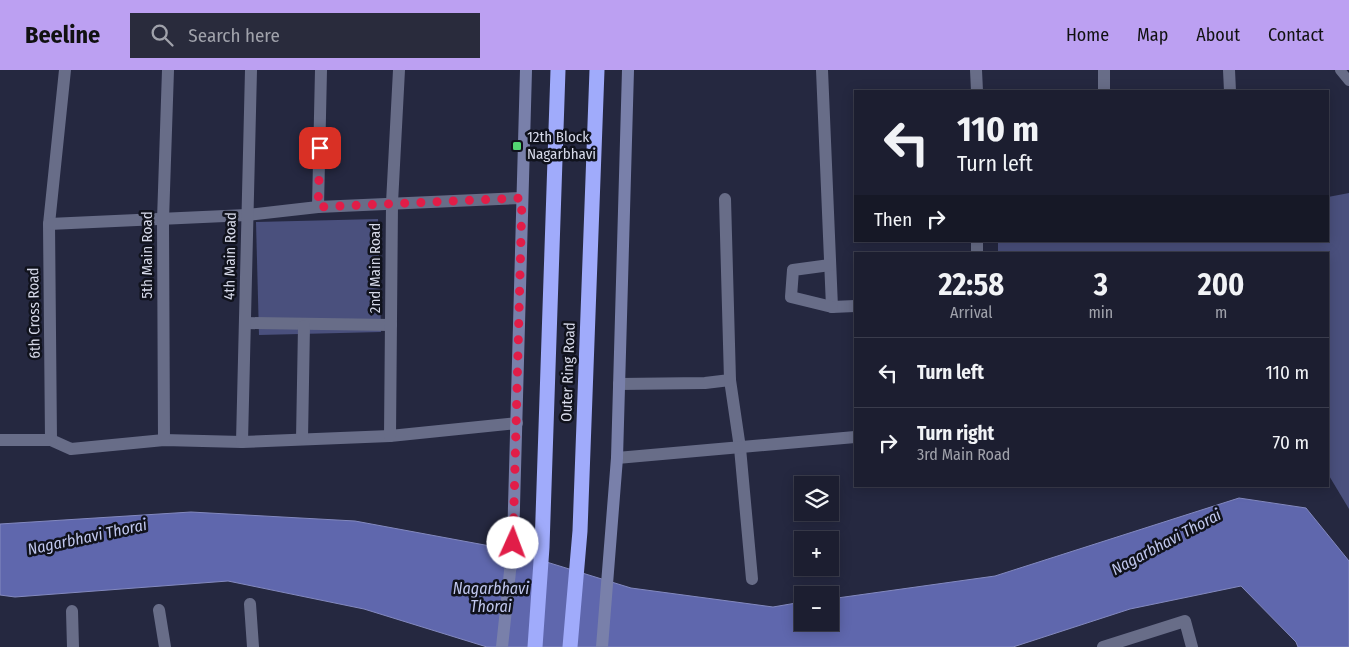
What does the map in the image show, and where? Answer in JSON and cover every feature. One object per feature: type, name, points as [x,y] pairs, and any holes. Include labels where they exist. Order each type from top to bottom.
[{"type":"highway","name":"Outer Ring Road","points":[[534,647],[542,547],[558,70]]},
{"type":"highway","name":"Outer Ring Road","points":[[570,647],[577,567],[597,70]]},
{"type":"street","name":"6th Cross Road","points":[[51,440],[49,224],[65,70]]},
{"type":"street","name":"5th Main Road","points":[[164,440],[163,220],[168,70]]},
{"type":"street","name":"4th Main Road","points":[[242,442],[251,70]]},
{"type":"street","points":[[318,207],[321,70]]},
{"type":"street","name":"2nd Main Road","points":[[390,436],[392,203],[399,70]]},
{"type":"street","points":[[502,647],[513,543],[526,70]]},
{"type":"street","points":[[602,647],[617,458],[628,70]]},
{"type":"street","points":[[822,70],[832,307]]},
{"type":"street","points":[[976,70],[977,90]]},
{"type":"street","points":[[1104,70],[1104,90]]},
{"type":"street","points":[[1230,70],[1230,90]]},
{"type":"street","points":[[49,224],[163,220],[247,215],[318,207],[522,198]]},
{"type":"street","points":[[725,199],[730,380],[740,448],[752,578]]},
{"type":"street","points":[[830,265],[793,270],[792,297],[832,307],[854,306]]},
{"type":"street","points":[[246,323],[304,326],[391,326]]},
{"type":"street","points":[[302,439],[304,326]]},
{"type":"street","points":[[619,384],[705,383],[730,380]]},
{"type":"street","points":[[0,440],[51,440],[71,449],[164,440],[242,442],[390,436],[516,423]]},
{"type":"street","points":[[617,458],[854,437]]},
{"type":"street","points":[[250,604],[253,647]]},
{"type":"street","points":[[159,610],[165,647]]},
{"type":"street","points":[[72,611],[72,647]]},
{"type":"street","points":[[1103,647],[1185,621],[1192,647]]},
{"type":"lane","points":[[1340,70],[1349,81]]},
{"type":"shaded area","points":[[1349,193],[1349,509],[1329,476],[1329,252],[998,252],[998,242],[1329,242],[1329,197]]},
{"type":"shaded area","points":[[378,219],[381,332],[259,335],[256,222]]},
{"type":"water","name":"Nagarbhavi Thorai","points":[[1239,498],[1306,508],[1349,561],[1349,647],[1298,647],[1296,642],[1241,586],[1130,609],[1013,647],[487,647],[364,609],[228,581],[15,597],[0,595],[0,524],[191,512],[355,521],[501,548],[631,588],[773,607],[794,603],[794,631],[839,631],[839,598],[995,576]]},
{"type":"place","name":"12th Block Nagarbhavi","points":[[517,146]]},
{"type":"route","points":[[320,148],[318,207],[522,198],[513,543]]}]
